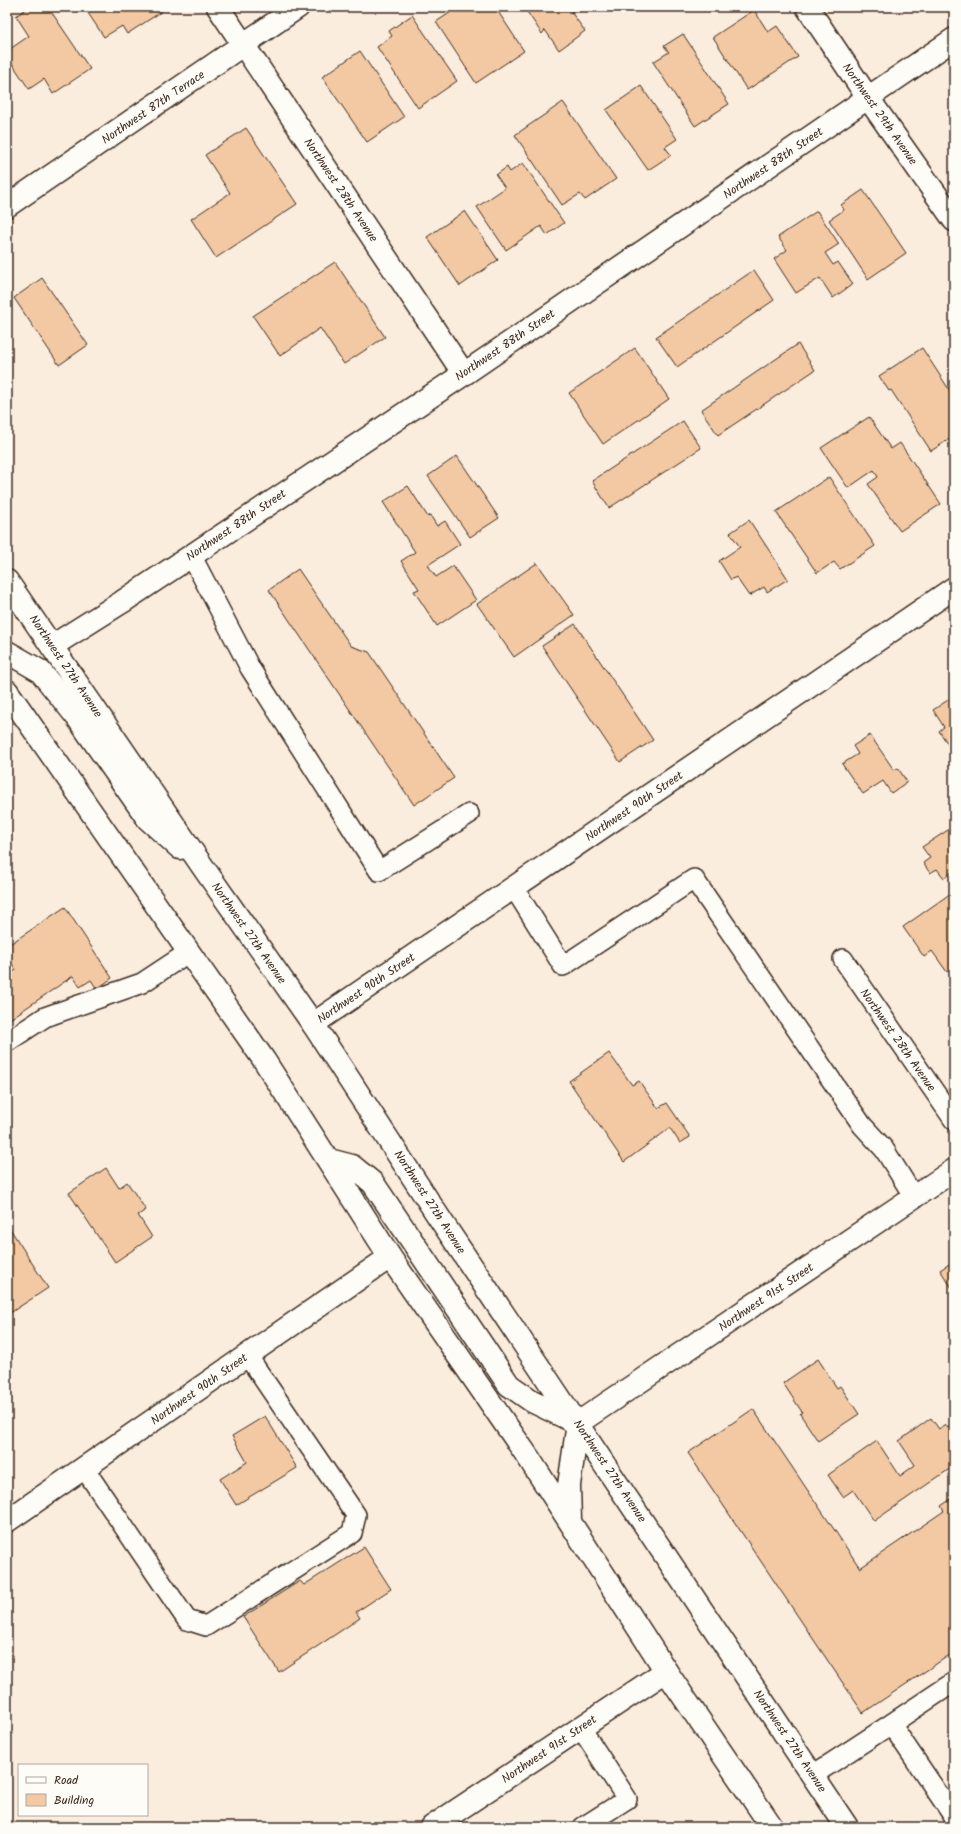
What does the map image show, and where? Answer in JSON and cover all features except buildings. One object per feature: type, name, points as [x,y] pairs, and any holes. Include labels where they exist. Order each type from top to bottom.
[{"type":"street","name":"Northwest 28th Avenue","points":[[218,7],[464,374]]},
{"type":"street","name":"Northwest 87th Terrace","points":[[7,206],[298,7]]},
{"type":"street","name":"Northwest 29th Avenue","points":[[807,7],[868,98],[954,220]]},
{"type":"street","name":"Northwest 88th Street","points":[[52,646],[464,374],[954,39]]},
{"type":"street","name":"Northwest 27th Avenue","points":[[7,581],[205,870],[313,1024],[446,1228],[578,1423],[847,1827]]},
{"type":"street","name":"Northwest 90th Street","points":[[313,1024],[954,588]]},
{"type":"street","points":[[7,652],[40,671],[81,723],[148,819],[205,870]]},
{"type":"street","points":[[7,691],[264,1060],[390,1257],[524,1450],[666,1671],[772,1827]]},
{"type":"street","points":[[329,1160],[352,1166],[373,1183],[509,1385],[532,1401],[578,1423],[569,1485],[570,1523]]},
{"type":"street","name":"Northwest 91st Street","points":[[578,1423],[954,1170]]},
{"type":"street","name":"Northwest 90th Street","points":[[7,1521],[390,1257]]},
{"type":"street","name":"Northwest 91st Street","points":[[432,1827],[666,1671]]},
{"type":"lane","points":[[191,555],[250,668],[379,871],[469,814]]},
{"type":"lane","points":[[514,888],[563,966],[694,879],[862,1125],[884,1149],[914,1197]]},
{"type":"lane","points":[[7,1042],[45,1017],[142,983],[189,952]]},
{"type":"lane","name":"Northwest 28th Avenue","points":[[843,959],[954,1120]]},
{"type":"lane","points":[[84,1468],[187,1620],[206,1626],[352,1534],[356,1515],[247,1355]]},
{"type":"lane","points":[[813,1775],[954,1682]]},
{"type":"lane","points":[[891,1724],[954,1817]]},
{"type":"lane","points":[[581,1728],[627,1799],[583,1827]]}]
